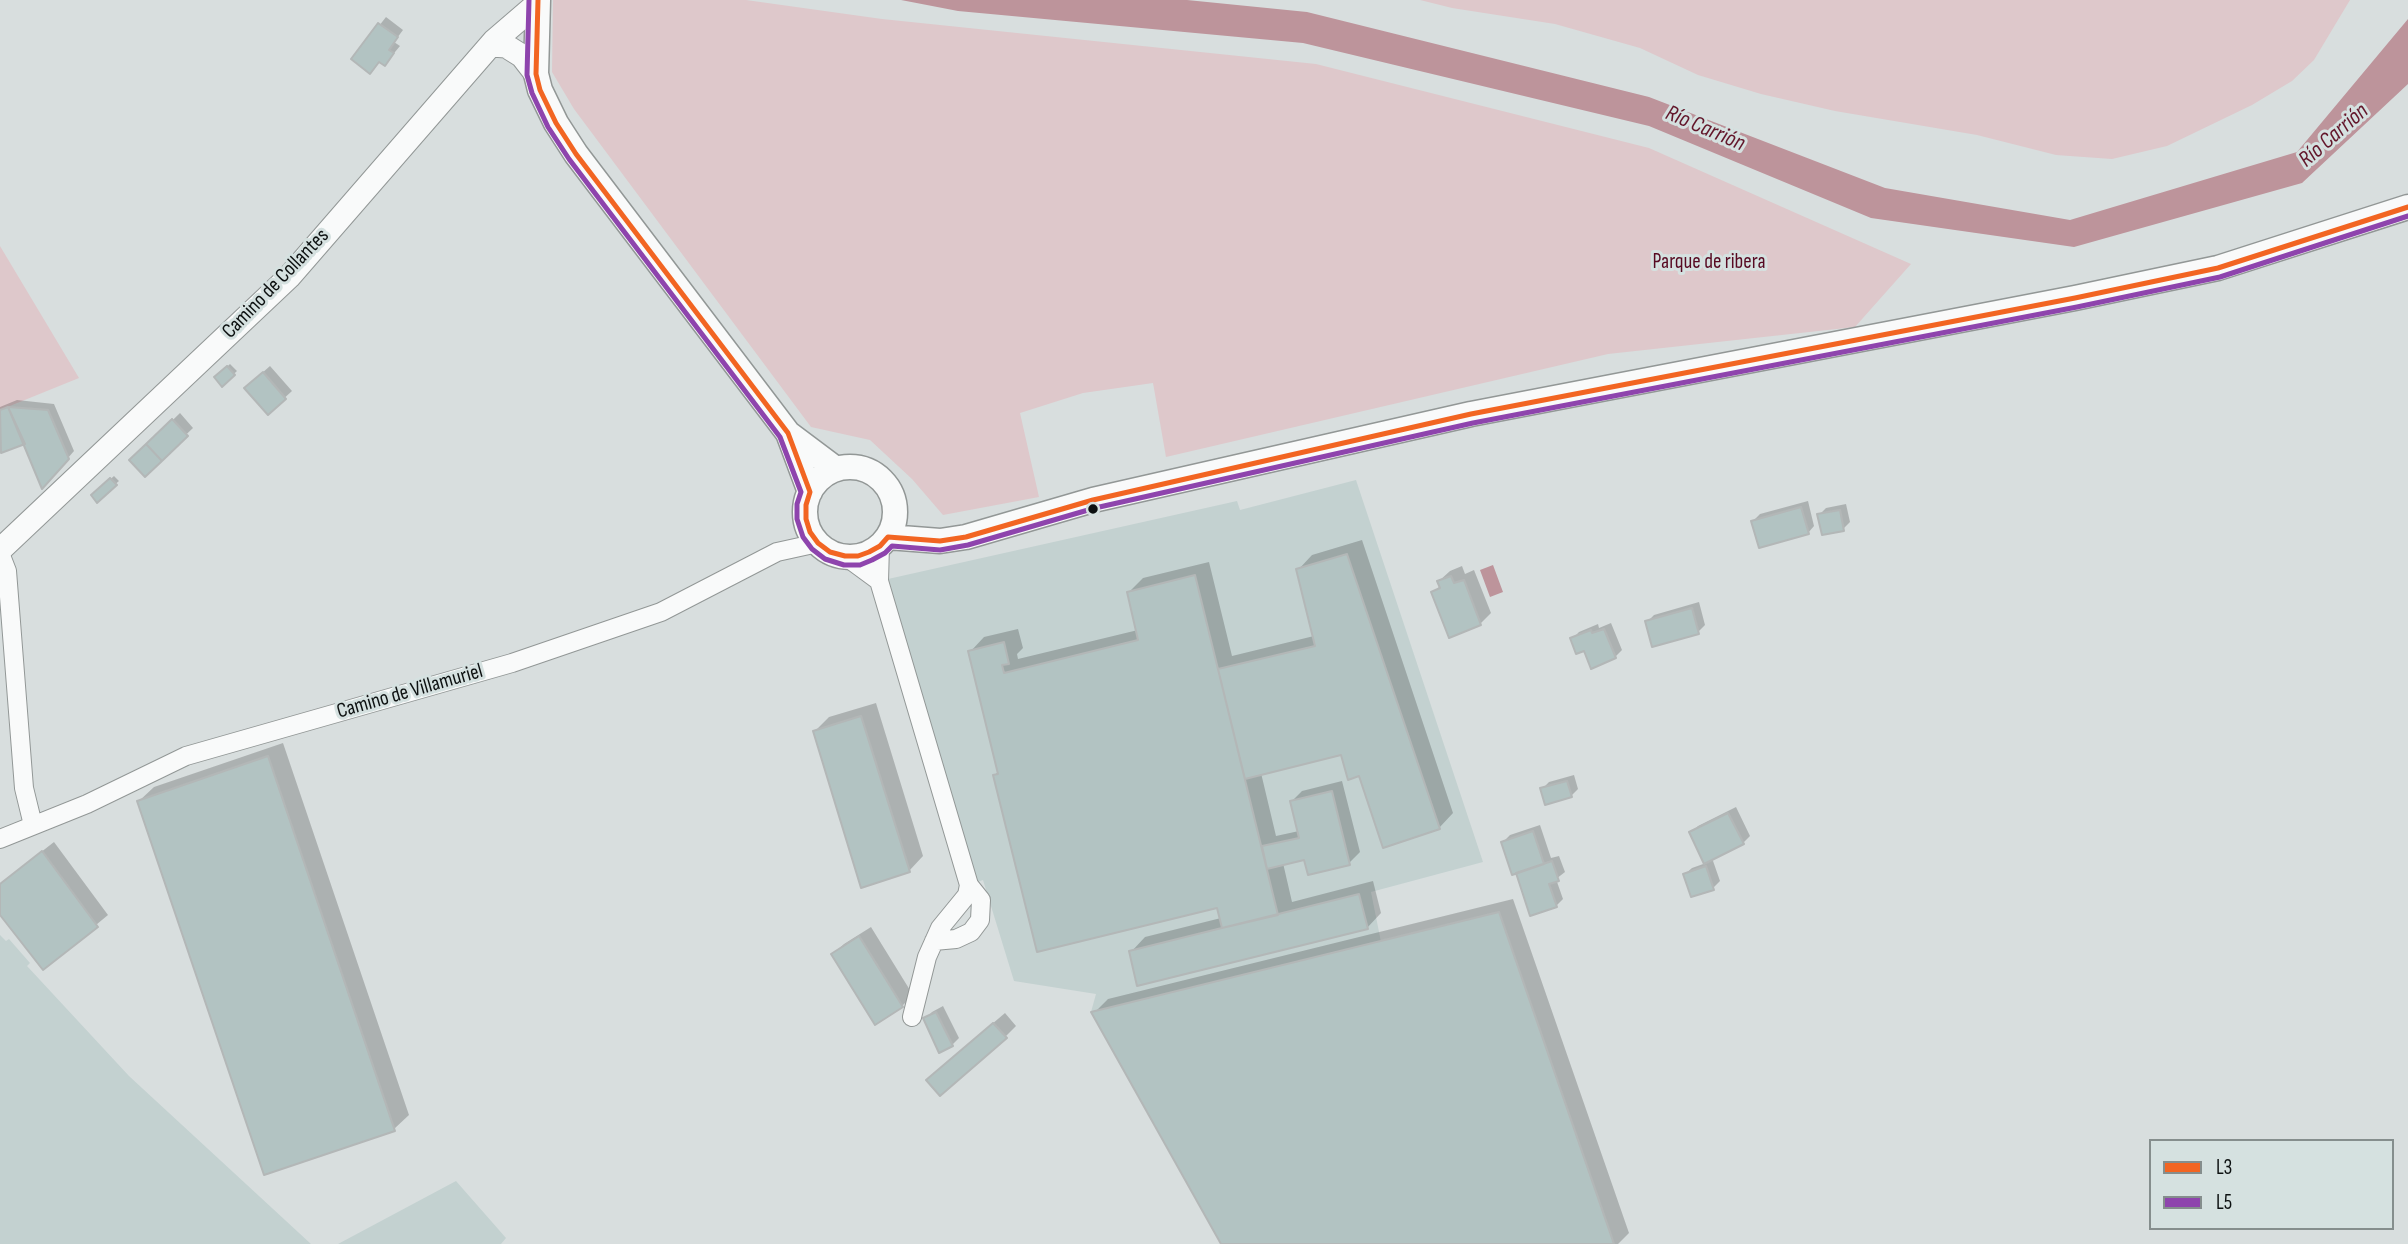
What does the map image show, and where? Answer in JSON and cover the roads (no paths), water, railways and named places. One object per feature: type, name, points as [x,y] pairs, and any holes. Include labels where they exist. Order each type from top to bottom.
[{"type":"main road","points":[[537,2],[536,74],[540,90],[556,123],[576,154],[788,433],[836,469]]},
{"type":"main road","points":[[884,541],[940,541],[966,537],[1093,500],[1471,414],[2218,268],[2408,207]]},
{"type":"main road","points":[[788,433],[810,492]]},
{"type":"main road","points":[[863,468],[876,474],[892,495],[894,523],[884,541],[869,552],[845,556],[831,552],[818,543],[810,532],[806,505],[810,492],[816,482],[836,469],[863,468]]},
{"type":"main road","points":[[895,509],[940,541]]},
{"type":"street","name":"Camino de Collantes","points":[[0,551],[289,277],[491,45],[537,2]]},
{"type":"street","points":[[491,45],[506,46],[522,56],[536,74]]},
{"type":"street","points":[[884,541],[879,581],[969,886],[981,900],[980,920],[971,932],[956,939],[934,941]]},
{"type":"street","name":"Camino de Villamuriel","points":[[0,839],[87,804],[186,756],[512,663],[661,612],[777,552],[818,543]]},
{"type":"street","points":[[0,551],[7,571],[24,788],[33,825]]},
{"type":"street","points":[[845,556],[879,581]]},
{"type":"street","points":[[912,1017],[927,957],[940,928],[967,895],[969,886]]},
{"type":"water","name":"Río Carrión","points":[[901,0],[1187,0],[1307,12],[1649,97],[1885,188],[2070,220],[2297,152],[2408,19],[2408,84],[2302,183],[2074,247],[1871,218],[1649,126],[1303,43],[958,11]]},
{"type":"water","points":[[1493,565],[1503,592],[1490,597],[1480,570]]},
{"type":"park label","name":"Parque de ribera","points":[[1709,263]]}]
